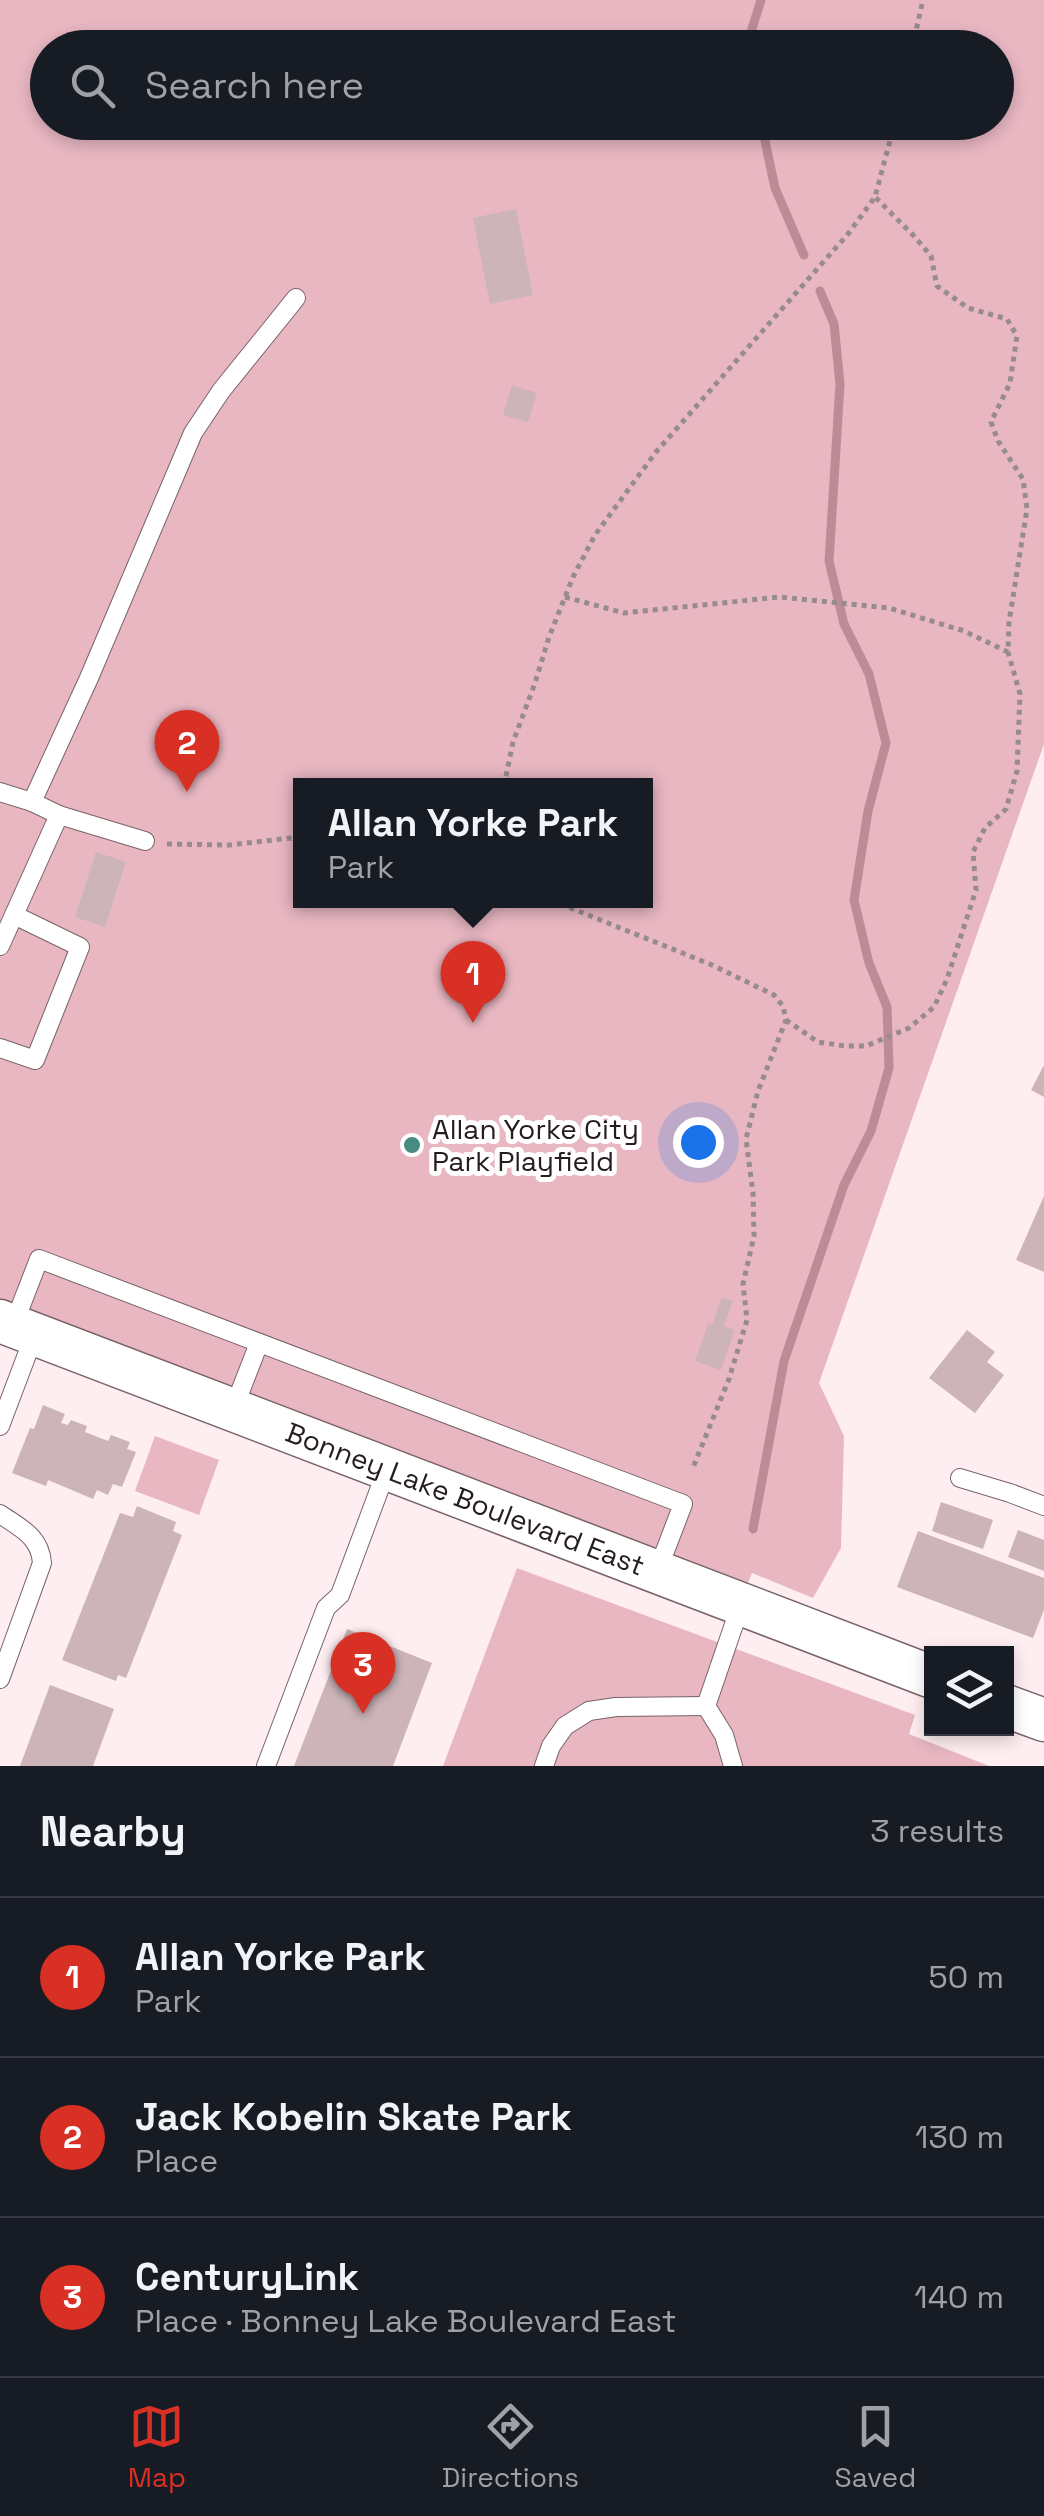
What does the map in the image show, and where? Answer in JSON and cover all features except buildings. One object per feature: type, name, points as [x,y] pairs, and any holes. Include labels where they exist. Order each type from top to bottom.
[{"type":"street","name":"Bonney Lake Boulevard East","points":[[16,1327],[924,1674]]},
{"type":"street","points":[[1014,1709],[1044,1720]]},
{"type":"lane","points":[[32,802],[193,432],[296,298]]},
{"type":"lane","points":[[0,792],[144,841]]},
{"type":"lane","points":[[0,946],[59,815]]},
{"type":"lane","points":[[0,1048],[36,1060],[80,947],[14,915]]},
{"type":"lane","points":[[0,1426],[16,1327],[39,1260],[682,1504],[657,1572]]},
{"type":"lane","points":[[234,1410],[259,1343]]},
{"type":"lane","points":[[266,1766],[326,1608],[340,1596],[387,1469]]},
{"type":"lane","points":[[960,1478],[1044,1506]]},
{"type":"lane","points":[[0,1514],[37,1542],[42,1563],[0,1679]]},
{"type":"lane","points":[[706,1706],[741,1604]]},
{"type":"lane","points":[[544,1766],[565,1726],[589,1711],[706,1706]]},
{"type":"lane","points":[[706,1706],[724,1734],[734,1766]]},
{"type":"path","points":[[916,30],[923,0]]},
{"type":"path","points":[[506,778],[513,742],[548,636],[596,535],[656,452],[848,234],[875,197],[890,140]]},
{"type":"path","points":[[786,1020],[818,1042],[866,1046],[910,1028],[934,1007],[948,979],[976,890],[973,852],[985,828],[1006,809],[1017,772],[1020,694],[1008,652],[1009,622],[1027,509],[1023,479],[990,422],[1010,384],[1018,336],[1007,318],[968,308],[937,286],[931,256],[875,197]]},
{"type":"path","points":[[565,597],[624,613],[780,598],[889,608],[930,619],[1008,652]]},
{"type":"path","points":[[144,841],[212,846],[293,838]]},
{"type":"path","points":[[570,908],[712,965],[774,996],[786,1020],[758,1091],[746,1138],[754,1236],[744,1284],[747,1320],[729,1379],[692,1470]]},
{"type":"shaded area","points":[[0,0],[1044,0],[1044,744],[819,1383],[844,1436],[841,1548],[813,1598],[752,1573],[746,1588],[0,1303]]},
{"type":"shaded area","points":[[155,1436],[219,1460],[199,1515],[135,1491]]},
{"type":"shaded area","points":[[517,1568],[915,1715],[909,1734],[989,1766],[443,1766]]},
{"type":"waterway","points":[[752,30],[761,0]]},
{"type":"waterway","points":[[765,140],[775,188],[804,255]]},
{"type":"waterway","points":[[753,1529],[784,1361],[844,1185],[871,1131],[889,1068],[887,1007],[869,963],[854,900],[868,811],[886,743],[869,674],[844,624],[829,561],[840,384],[834,324],[820,291]]},
{"type":"place","name":"Jack Kobelin Skate Park","points":[[187,792]]},
{"type":"place","name":"Allan Yorke Park","points":[[473,1023]]},
{"type":"place","name":"Allan Yorke City Park Playfield","points":[[412,1145]]},
{"type":"place","name":"CenturyLink","points":[[363,1714]]}]
